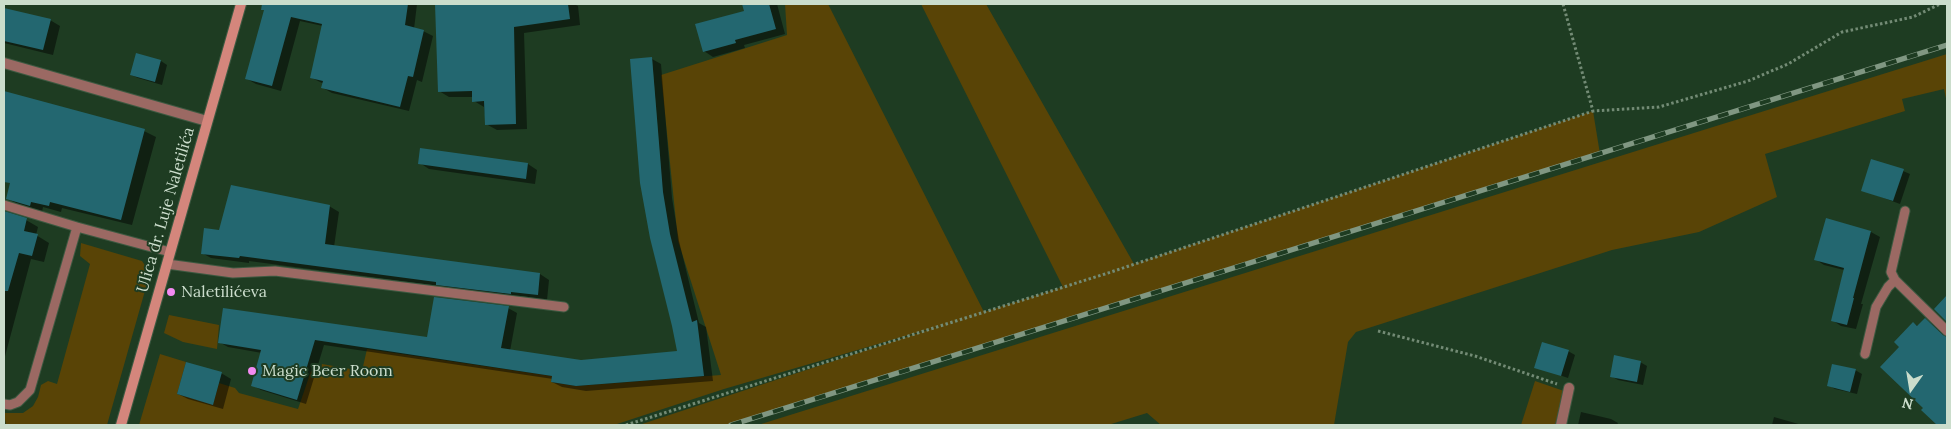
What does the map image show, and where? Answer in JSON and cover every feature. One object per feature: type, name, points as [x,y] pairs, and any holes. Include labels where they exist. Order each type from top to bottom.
[{"type":"main road","name":"Ulica dr. Luje Naletilića","points":[[121,425],[241,4]]},
{"type":"street","points":[[4,63],[207,122]]},
{"type":"street","points":[[1561,425],[1569,388]]},
{"type":"lane","points":[[4,205],[170,252]]},
{"type":"lane","points":[[1905,211],[1892,272],[1895,280],[1947,331]]},
{"type":"lane","points":[[4,404],[10,405],[18,402],[30,390],[77,227]]},
{"type":"lane","points":[[167,264],[233,272],[275,271],[564,307]]},
{"type":"lane","points":[[1865,354],[1876,307],[1888,287],[1895,280]]},
{"type":"path","points":[[1563,4],[1593,110]]},
{"type":"path","points":[[626,425],[1105,274],[1593,110],[1659,106],[1748,80],[1788,64],[1842,32],[1913,17],[1940,4]]},
{"type":"path","points":[[1378,331],[1475,356],[1569,388]]},
{"type":"shaded area","points":[[785,4],[828,4],[984,312],[1063,287],[921,4],[986,4],[1134,264],[1593,111],[1600,154],[731,425],[639,425],[943,325],[724,389],[614,425],[139,425],[160,354],[186,362],[177,394],[213,404],[219,383],[235,388],[239,393],[298,409],[311,371],[320,372],[322,364],[362,371],[367,349],[552,376],[551,382],[576,386],[721,375],[678,241],[661,75],[787,35]]},
{"type":"shaded area","points":[[1947,54],[1947,103],[1944,89],[1902,99],[1905,111],[1765,154],[1777,197],[1699,232],[1612,250],[1356,332],[1348,342],[1334,425],[1161,425],[1147,413],[1108,425],[758,425]]},
{"type":"shaded area","points":[[81,243],[142,261],[150,273],[107,425],[6,425],[4,413],[23,413],[33,406],[41,385],[48,381],[57,384],[90,264],[80,256]]},
{"type":"shaded area","points":[[169,315],[219,325],[217,349],[183,342],[164,333]]},
{"type":"shaded area","points":[[1535,381],[1564,391],[1555,425],[1521,425]]},
{"type":"building","points":[[262,4],[408,4],[405,25],[424,30],[413,77],[408,76],[400,107],[321,88],[323,81],[310,78],[322,24],[291,17],[272,86],[245,79],[264,10],[261,10]]},
{"type":"building","points":[[435,4],[568,4],[570,19],[514,27],[516,124],[485,125],[484,101],[472,102],[472,91],[438,92]]},
{"type":"building","points":[[742,4],[769,4],[776,29],[735,40],[736,43],[703,52],[695,24],[744,11]]},
{"type":"building","points":[[4,8],[51,19],[43,50],[4,41]]},
{"type":"building","points":[[136,53],[161,60],[155,82],[130,75]]},
{"type":"building","points":[[652,57],[663,192],[670,234],[692,322],[697,320],[704,376],[576,386],[551,382],[552,376],[315,340],[297,400],[251,386],[261,350],[218,343],[223,308],[427,337],[434,297],[509,306],[501,348],[581,360],[677,351],[650,238],[640,183],[630,59]]},
{"type":"building","points":[[4,91],[145,129],[121,220],[50,202],[49,206],[31,202],[30,206],[6,199],[10,183],[4,182]]},
{"type":"building","points":[[420,148],[528,163],[526,179],[418,164]]},
{"type":"building","points":[[1871,159],[1904,169],[1893,201],[1861,191]]},
{"type":"building","points":[[231,185],[330,205],[325,244],[540,273],[538,295],[511,292],[511,294],[436,285],[436,282],[240,256],[239,258],[201,254],[204,228],[219,230]]},
{"type":"building","points":[[4,211],[27,218],[24,231],[38,234],[32,256],[19,253],[8,291],[4,291]]},
{"type":"building","points":[[1826,218],[1871,231],[1847,325],[1831,321],[1844,268],[1814,260]]},
{"type":"building","points":[[1947,295],[1947,322],[1934,309]]},
{"type":"building","points":[[1925,318],[1947,337],[1947,425],[1937,425],[1921,410],[1923,408],[1880,367],[1899,347],[1894,342],[1913,322],[1917,326]]},
{"type":"building","points":[[1542,342],[1569,350],[1561,376],[1534,368]]},
{"type":"building","points":[[1614,355],[1641,361],[1637,382],[1610,377]]},
{"type":"building","points":[[186,362],[222,372],[213,405],[177,394]]},
{"type":"building","points":[[1832,364],[1856,369],[1850,392],[1827,386]]},
{"type":"railway","points":[[731,425],[1947,45]]},
{"type":"place","name":"Naletilićeva","points":[[171,292]]},
{"type":"place","name":"Magic Beer Room","points":[[252,371]]}]
